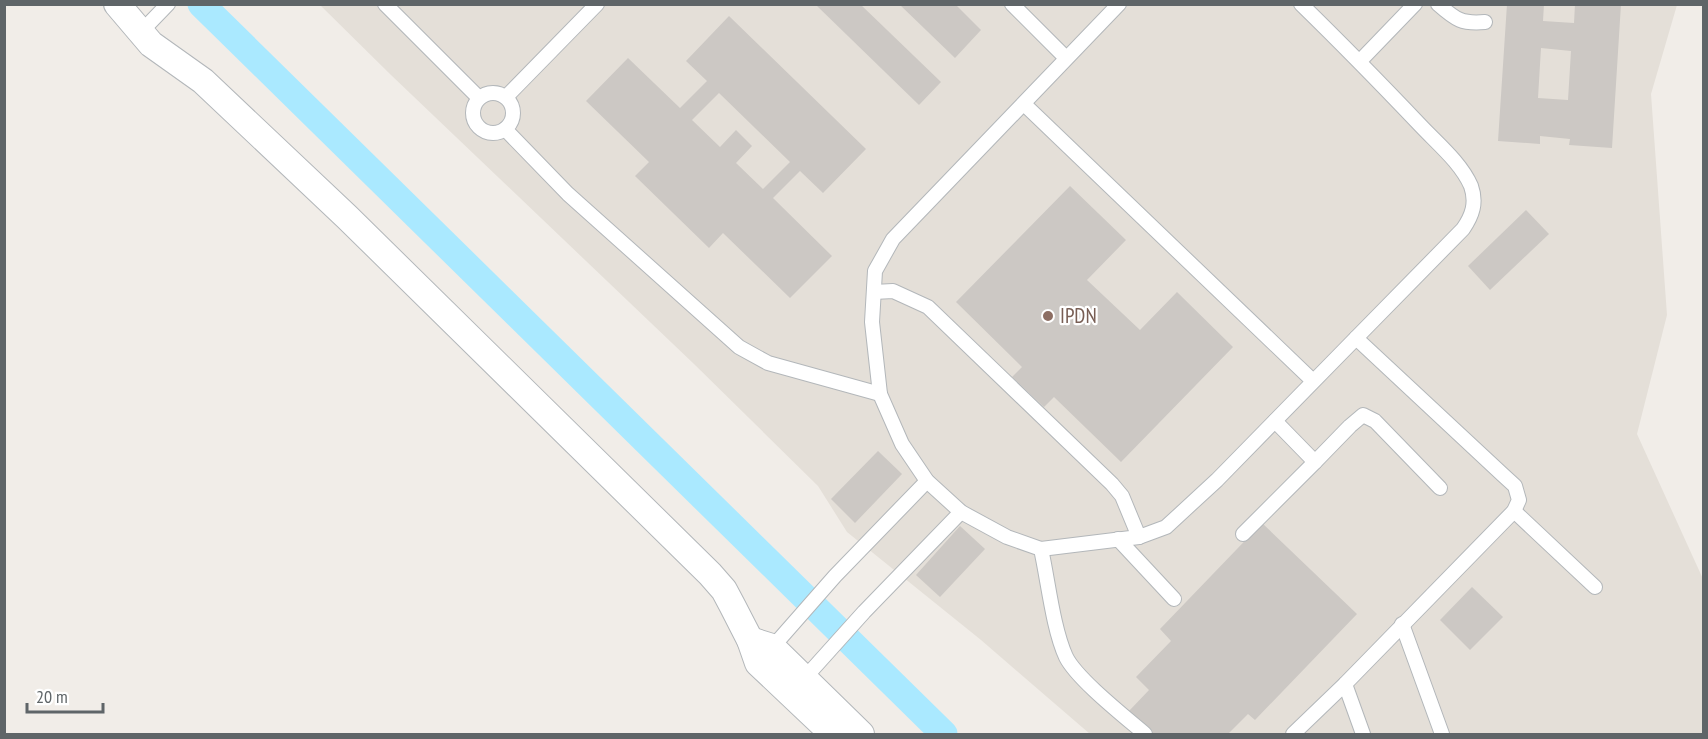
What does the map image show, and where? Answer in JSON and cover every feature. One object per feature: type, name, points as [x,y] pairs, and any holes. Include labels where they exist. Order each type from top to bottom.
[{"type":"street","points":[[117,4],[144,29],[151,44],[202,81],[339,210],[710,574],[766,647],[861,735]]},
{"type":"street","points":[[802,680],[833,735]]},
{"type":"lane","points":[[144,29],[168,4]]},
{"type":"lane","points":[[385,4],[479,98]]},
{"type":"lane","points":[[506,97],[597,4]]},
{"type":"lane","points":[[1011,4],[1066,58]]},
{"type":"lane","points":[[1119,4],[893,239],[875,271],[872,322],[880,394],[902,444],[927,481],[961,512],[1007,537],[1041,549],[1139,537],[1166,527],[1275,421],[1463,229],[1473,216],[1472,188],[1463,172],[1360,61],[1301,4]]},
{"type":"lane","points":[[1360,61],[1415,4]]},
{"type":"lane","points":[[1438,4],[1457,20],[1472,23],[1485,22]]},
{"type":"lane","points":[[496,93],[506,97],[513,114],[505,129],[494,133],[478,126],[474,120],[473,108],[479,98],[484,94],[496,93]]},
{"type":"lane","points":[[1024,104],[1313,381]]},
{"type":"lane","points":[[505,129],[568,194],[739,347],[768,363],[880,394]]},
{"type":"lane","points":[[874,292],[893,291],[928,307],[1112,484],[1122,496],[1139,537]]},
{"type":"lane","points":[[1293,735],[1514,511],[1520,500],[1515,486],[1356,338]]},
{"type":"lane","points":[[1243,534],[1363,415],[1375,421],[1440,488]]},
{"type":"lane","points":[[1275,421],[1315,462]]},
{"type":"lane","points":[[766,647],[927,481]]},
{"type":"lane","points":[[1514,511],[1595,587]]},
{"type":"lane","points":[[802,680],[961,512]]},
{"type":"lane","points":[[1118,539],[1174,598]]},
{"type":"lane","points":[[1041,549],[1059,637],[1066,657],[1077,672],[1145,735]]},
{"type":"lane","points":[[1402,624],[1442,735]]},
{"type":"lane","points":[[1345,684],[1363,735]]},
{"type":"shaded area","points":[[320,5],[1677,5],[1651,94],[1667,315],[1637,434],[1703,579],[1703,734],[1090,734],[981,640],[847,532],[818,486]]},
{"type":"building","points":[[815,4],[860,4],[941,82],[919,105]]},
{"type":"building","points":[[899,4],[955,4],[981,30],[955,58]]},
{"type":"building","points":[[1507,4],[1544,4],[1543,21],[1574,23],[1575,4],[1621,4],[1612,148],[1569,145],[1570,139],[1540,136],[1540,144],[1498,141]],"holes":[[[1541,48],[1571,51],[1568,100],[1538,98]]]},
{"type":"building","points":[[729,16],[866,149],[823,193],[800,171],[773,198],[832,256],[790,298],[723,233],[709,248],[635,176],[649,162],[586,101],[628,58],[680,108],[707,81],[686,61]],"holes":[[[719,93],[790,162],[763,189],[736,163],[752,146],[736,130],[720,147],[692,120]]]},
{"type":"building","name":"IPDN","points":[[1070,186],[1126,240],[1087,280],[1140,330],[1177,292],[1233,347],[1121,462],[1054,397],[1044,407],[1012,377],[1022,367],[956,302]]},
{"type":"building","points":[[1526,210],[1549,234],[1490,290],[1468,266]]},
{"type":"building","points":[[878,451],[902,474],[855,523],[831,499]]},
{"type":"building","points":[[1262,523],[1357,614],[1255,720],[1248,714],[1228,734],[1153,734],[1129,711],[1149,690],[1136,677],[1171,641],[1160,629]]},
{"type":"building","points":[[960,526],[985,549],[940,597],[916,575]]},
{"type":"building","points":[[1472,587],[1503,617],[1470,650],[1440,620]]},
{"type":"waterway","points":[[201,4],[944,734]]},
{"type":"place","name":"IPDN","points":[[1048,316]]}]
